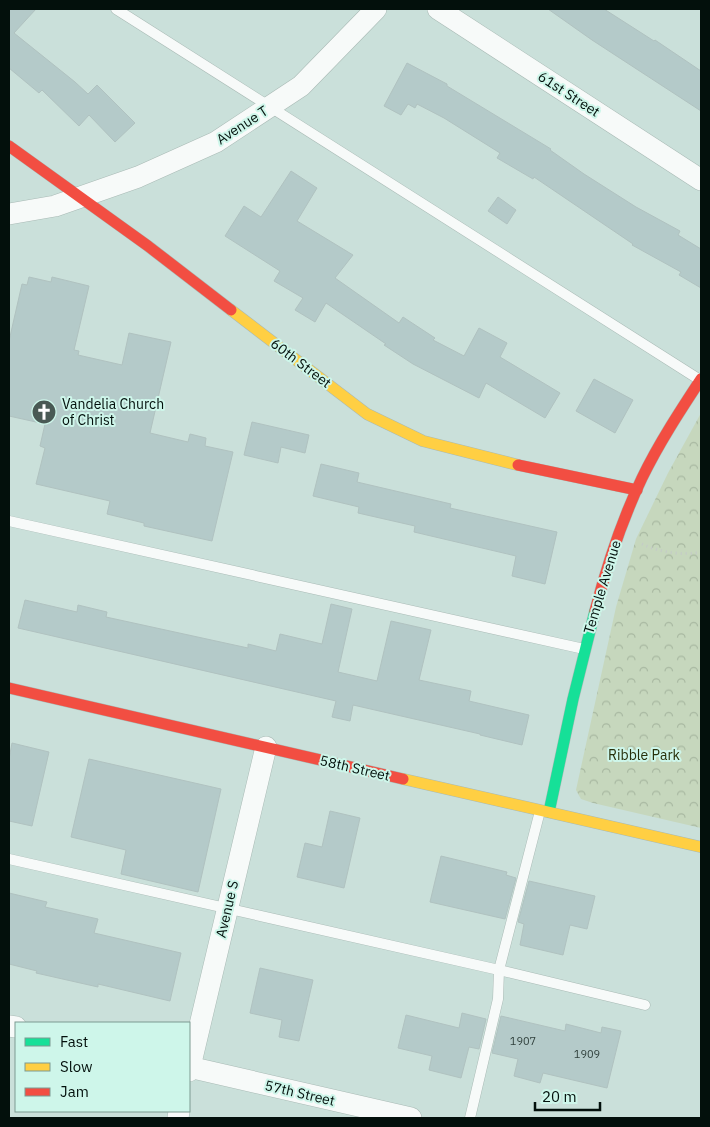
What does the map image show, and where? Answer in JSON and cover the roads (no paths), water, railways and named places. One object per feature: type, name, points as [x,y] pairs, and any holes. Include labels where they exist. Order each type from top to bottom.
[{"type":"street","name":"Avenue T","points":[[9,214],[55,206],[138,177],[216,142],[301,86],[376,9]]},
{"type":"street","name":"61st Street","points":[[438,9],[701,180]]},
{"type":"street","name":"60th Street","points":[[9,146],[156,252],[367,414],[423,442],[499,461],[637,490]]},
{"type":"street","name":"Temple Avenue","points":[[544,811],[588,629],[607,564],[626,513],[649,463],[672,423],[701,380]]},
{"type":"street","name":"58th Street","points":[[9,688],[701,847]]},
{"type":"street","name":"Avenue S","points":[[190,1064],[266,747]]},
{"type":"street","name":"57th Street","points":[[190,1068],[411,1118]]},
{"type":"lane","points":[[116,9],[701,380]]},
{"type":"lane","points":[[9,521],[584,650]]},
{"type":"lane","points":[[470,1118],[498,999],[499,970],[544,811]]},
{"type":"lane","points":[[9,860],[499,970],[645,1005]]},
{"type":"place","name":"Vandelia Church of Christ","points":[[44,412]]},
{"type":"park label","name":"Ribble Park","points":[[644,755]]}]
